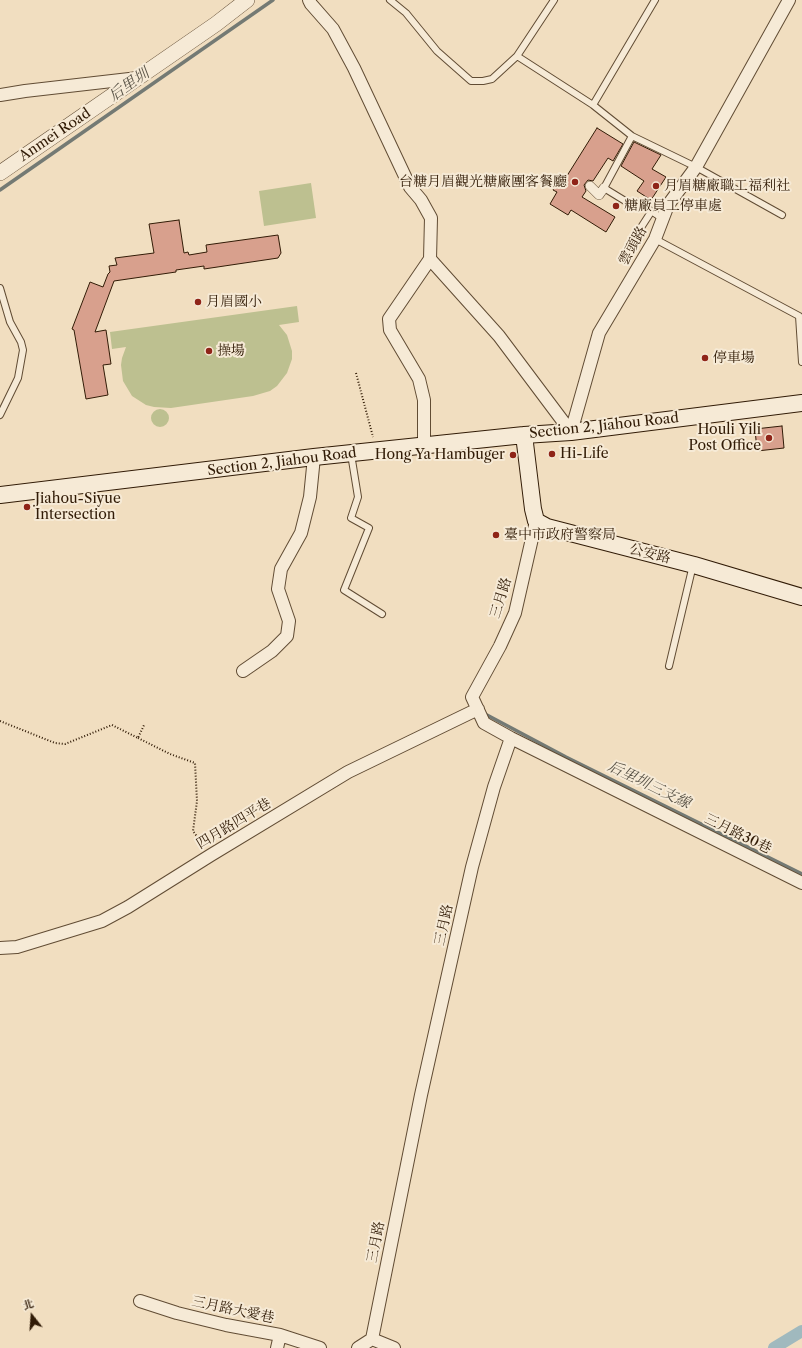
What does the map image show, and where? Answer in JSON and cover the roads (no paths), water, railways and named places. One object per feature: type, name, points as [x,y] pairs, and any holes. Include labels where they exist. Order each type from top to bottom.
[{"type":"main road","name":"Section 2, Jiahou Road","points":[[0,495],[376,450],[524,435],[571,432],[802,403]]},
{"type":"main road","points":[[524,435],[533,509],[536,521]]},
{"type":"main road","name":"公安路","points":[[536,521],[546,527],[694,565],[802,597]]},
{"type":"street","name":"Anmei Road","points":[[0,173],[140,78],[247,0]]},
{"type":"street","points":[[309,0],[332,29],[354,68],[410,187],[421,200],[431,218],[430,259],[389,320],[390,330],[419,379],[424,400],[424,446]]},
{"type":"street","name":"雲頭路","points":[[571,432],[599,333],[655,239],[668,205],[696,167],[789,0]]},
{"type":"street","points":[[0,95],[140,78]]},
{"type":"street","points":[[590,186],[599,195],[604,188]]},
{"type":"street","points":[[430,259],[499,336],[571,432]]},
{"type":"street","points":[[243,671],[272,651],[288,636],[288,621],[278,589],[281,569],[301,533],[310,497],[314,457]]},
{"type":"street","name":"三月路","points":[[372,1339],[421,1095],[472,867],[494,787],[511,738],[484,723],[472,697],[500,646],[515,613],[536,521]]},
{"type":"street","name":"四月路四平巷","points":[[0,948],[17,946],[102,921],[128,907],[210,855],[348,772],[478,709]]},
{"type":"street","name":"三月路30巷","points":[[511,738],[802,883]]},
{"type":"street","name":"三月路大愛巷","points":[[140,1301],[177,1313],[226,1325],[280,1335],[320,1348]]},
{"type":"street","points":[[277,1348],[280,1335]]},
{"type":"street","points":[[358,1348],[372,1339],[394,1348]]},
{"type":"lane","points":[[390,0],[406,13],[437,51],[471,81],[492,79],[517,56],[554,0]]},
{"type":"lane","points":[[593,105],[656,0]]},
{"type":"lane","points":[[517,56],[593,105],[632,136],[696,167],[782,215]]},
{"type":"lane","points":[[632,136],[604,188],[634,208],[638,202],[663,220]]},
{"type":"lane","points":[[631,243],[651,212]]},
{"type":"lane","points":[[655,239],[800,317],[802,362]]},
{"type":"lane","points":[[0,288],[10,322],[21,342],[23,350],[18,378],[0,415]]},
{"type":"lane","points":[[351,454],[358,497],[351,518],[369,528],[344,590],[382,614]]},
{"type":"lane","points":[[669,666],[694,565]]},
{"type":"waterway","name":"后里圳","points":[[0,190],[273,0]]},
{"type":"waterway","name":"后里圳三支線","points":[[487,715],[566,757],[802,874]]},
{"type":"waterway","points":[[774,1348],[802,1331]]},
{"type":"place","name":"台糖月眉觀光糖廠團客餐廳","points":[[575,182]]},
{"type":"place","name":"月眉糖廠職工福利社","points":[[656,186]]},
{"type":"place","name":"糖廠員工停車處","points":[[616,206]]},
{"type":"place","name":"月眉國小","points":[[198,302]]},
{"type":"place","name":"操場","points":[[209,351]]},
{"type":"place","name":"停車場","points":[[705,358]]},
{"type":"place","name":"Houli Yili Post Office","points":[[769,438]]},
{"type":"place","name":"Hi-Life","points":[[552,454]]},
{"type":"place","name":"Hong Ya Hambuger","points":[[513,455]]},
{"type":"place","name":"Jiahou-Siyue Intersection","points":[[27,507]]},
{"type":"place","name":"臺中市政府警察局","points":[[496,535]]}]
